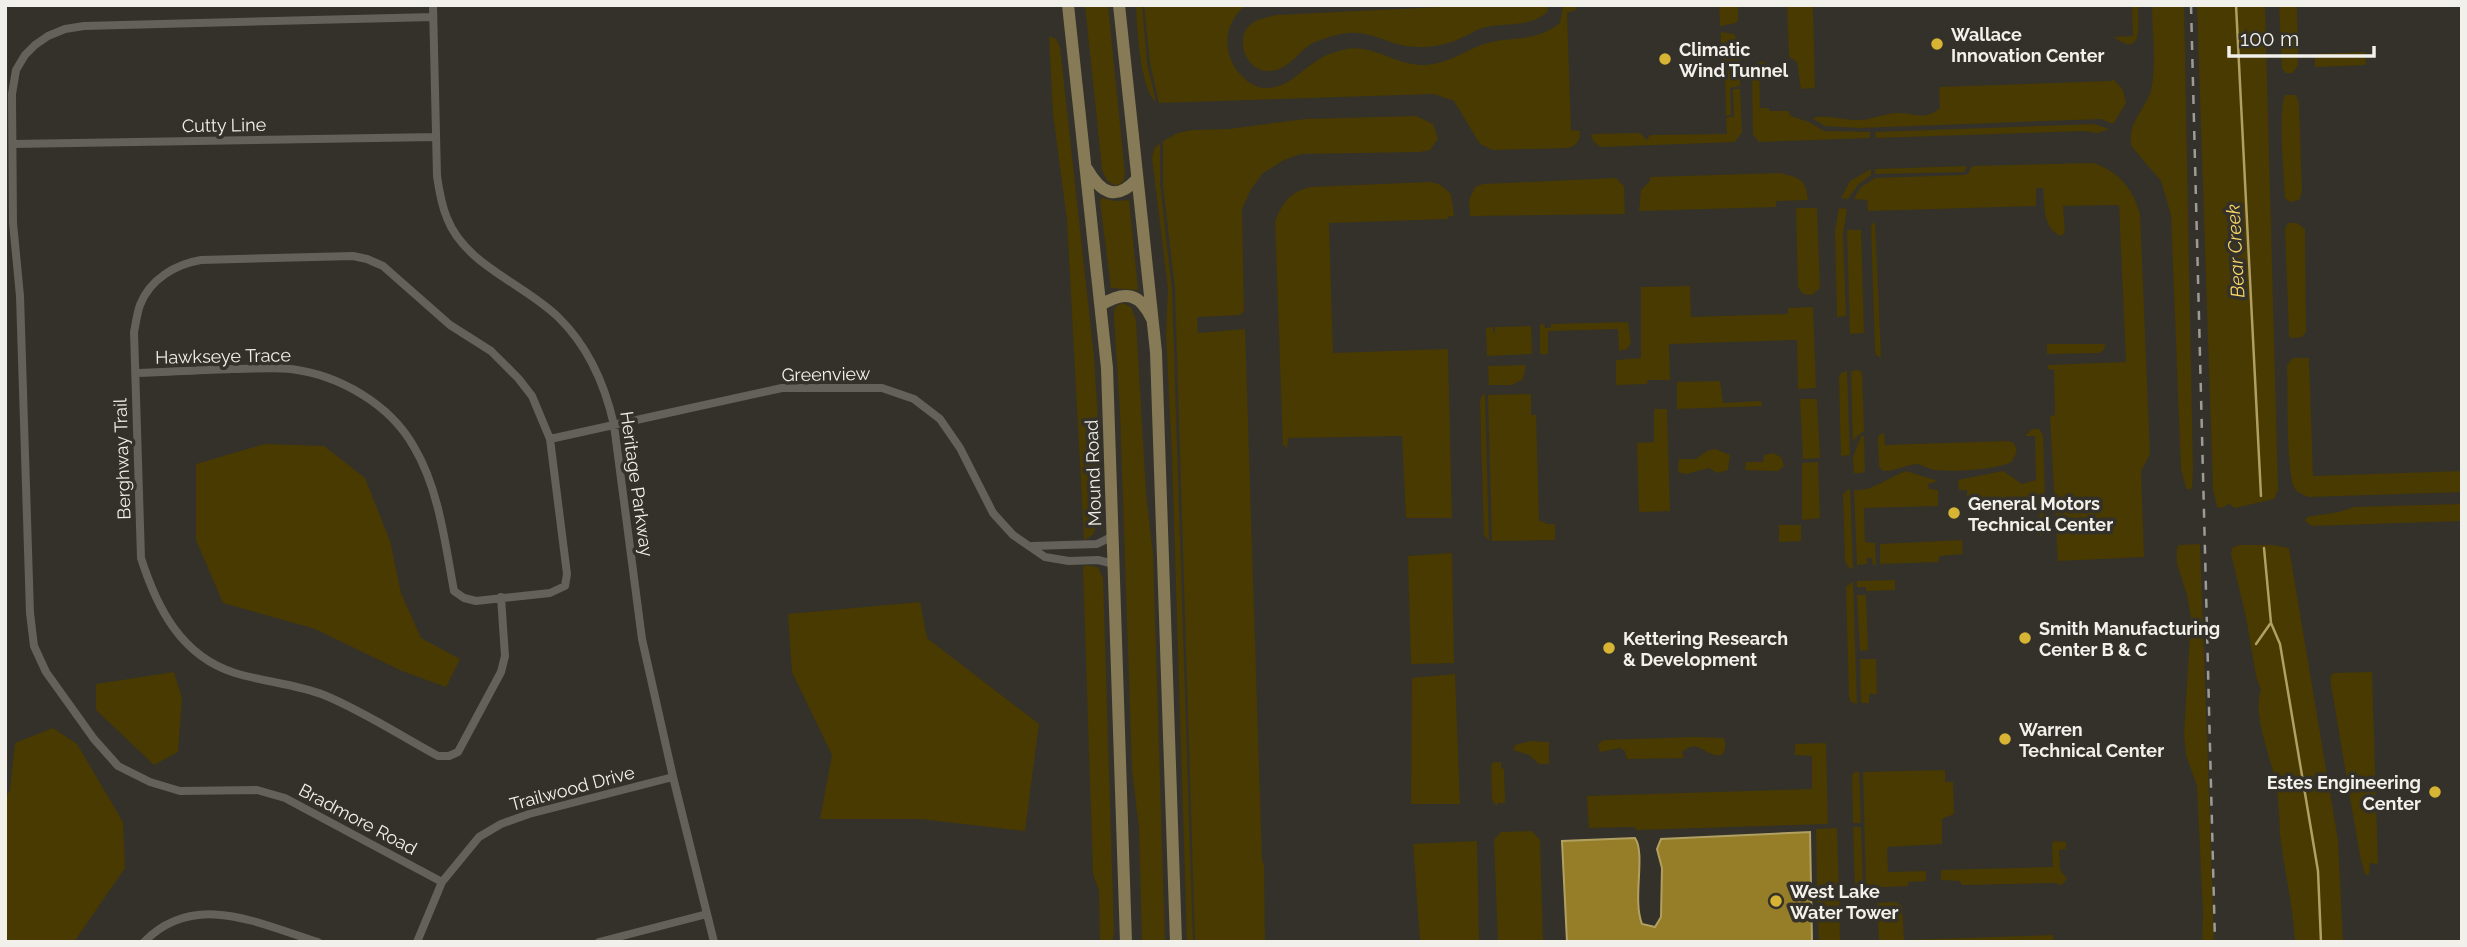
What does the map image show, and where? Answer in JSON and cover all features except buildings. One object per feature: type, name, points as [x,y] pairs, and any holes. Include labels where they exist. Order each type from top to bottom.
[{"type":"main road","name":"Mound Road","points":[[1068,5],[1108,388],[1126,942]]},
{"type":"main road","points":[[1119,5],[1153,323],[1161,445],[1176,942]]},
{"type":"main road","points":[[1084,166],[1100,187],[1113,193],[1126,190],[1137,179]]},
{"type":"main road","points":[[1101,304],[1118,296],[1131,296],[1143,304],[1153,323]]},
{"type":"street","name":"Heritage Parkway","points":[[433,5],[437,176],[447,220],[472,253],[541,302],[577,338],[608,396],[642,639],[714,942]]},
{"type":"street","name":"Bradmore Road","points":[[433,17],[83,26],[48,36],[24,55],[16,70],[12,94],[13,223],[20,296],[30,613],[34,646],[46,672],[93,739],[118,766],[150,782],[180,791],[257,790],[285,798],[442,882]]},
{"type":"street","name":"Cutty Line","points":[[13,144],[436,137]]},
{"type":"street","name":"Berghway Trail","points":[[501,597],[505,656],[502,673],[458,752],[449,757],[438,756],[324,695],[285,683],[235,673],[205,659],[181,640],[165,618],[150,587],[141,558],[134,332],[140,304],[151,286],[168,272],[187,262],[353,256],[383,266],[450,325],[506,364],[532,396],[550,439]]},
{"type":"street","name":"Hawkseye Trace","points":[[136,373],[272,368],[320,374],[345,384],[371,400],[414,445],[434,498],[453,591],[476,601],[550,593],[565,586],[567,574],[550,439]]},
{"type":"street","name":"Greenview","points":[[550,439],[782,388],[882,388],[914,399],[940,419],[960,448],[999,522],[1013,535],[1045,557],[1057,560],[1098,560],[1114,564]]},
{"type":"street","points":[[1032,546],[1097,544],[1113,536]]},
{"type":"street","name":"Trailwood Drive","points":[[417,942],[442,882],[479,837],[501,824],[673,777]]},
{"type":"street","points":[[144,942],[167,923],[183,916],[205,914],[224,914],[318,942]]},
{"type":"street","points":[[598,942],[707,914]]},
{"type":"shaded area","points":[[1085,5],[1108,5],[1125,174],[1123,182],[1116,186],[1107,181],[1102,169]]},
{"type":"shaded area","points":[[1136,5],[1142,5],[1147,63],[1156,102],[1146,84],[1143,71]]},
{"type":"shaded area","points":[[1144,5],[1246,5],[1232,21],[1227,41],[1228,51],[1236,70],[1244,78],[1255,86],[1265,88],[1282,85],[1321,58],[1347,49],[1357,48],[1415,64],[1441,62],[1494,41],[1541,34],[1560,23],[1563,5],[1576,5],[1576,10],[1567,13],[1571,130],[1580,131],[1579,137],[1576,144],[1568,148],[1493,150],[1480,144],[1454,101],[1434,94],[1159,103],[1150,63]]},
{"type":"shaded area","points":[[1481,5],[1547,5],[1548,11],[1535,20],[1484,28],[1450,43],[1428,47],[1406,46],[1364,34],[1340,34],[1313,43],[1282,68],[1269,71],[1254,66],[1245,54],[1243,46],[1243,38],[1251,24],[1276,15]]},
{"type":"shaded area","points":[[1719,5],[1738,5],[1736,23],[1720,26]]},
{"type":"shaded area","points":[[1787,5],[1813,5],[1815,88],[1801,89],[1797,62],[1789,57]]},
{"type":"shaded area","points":[[2132,5],[2138,5],[2138,29],[2135,42],[2130,44],[2114,37],[2133,36]]},
{"type":"shaded area","points":[[2152,5],[2184,5],[2193,471],[2192,488],[2189,490],[2181,469],[2171,215],[2161,181],[2132,147],[2131,139],[2131,132],[2153,80]]},
{"type":"shaded area","points":[[2197,5],[2265,5],[2278,490],[2274,499],[2235,508],[2229,504],[2222,508],[2217,507],[2213,490]]},
{"type":"shaded area","points":[[2279,5],[2297,5],[2298,65],[2293,73],[2286,73],[2282,69]]},
{"type":"shaded area","points":[[1721,32],[1734,34],[1739,42],[1740,86],[1730,88],[1731,115],[1726,116],[1725,74],[1721,73]]},
{"type":"shaded area","points":[[1049,36],[1056,39],[1060,47],[1094,357],[1099,437],[1095,481],[1096,526],[1093,535],[1084,540],[1067,220],[1053,114]]},
{"type":"shaded area","points":[[2365,52],[2366,65],[2315,67],[2315,54]]},
{"type":"shaded area","points":[[1761,61],[1766,63],[1767,68],[1759,69],[1760,108],[1788,111],[1791,116],[1824,131],[1870,132],[1870,138],[1759,142],[1753,135],[1752,75],[1753,68]]},
{"type":"shaded area","points":[[2113,79],[2123,90],[2126,103],[2113,124],[2101,119],[1859,128],[1825,126],[1812,118],[1861,120],[1893,113],[1929,114],[1940,108],[1939,87]]},
{"type":"shaded area","points":[[1733,89],[1740,89],[1742,132],[1735,142],[1602,147],[1595,142],[1591,134],[1640,133],[1647,140],[1650,135],[1727,134],[1726,118],[1734,116]]},
{"type":"shaded area","points":[[2285,95],[2296,95],[2299,103],[2302,192],[2299,200],[2290,202],[2285,198],[2283,161],[2282,115]]},
{"type":"shaded area","points":[[1416,116],[1433,124],[1438,139],[1430,150],[1301,154],[1284,160],[1263,173],[1251,189],[1242,209],[1244,311],[1240,315],[1197,317],[1198,333],[1245,329],[1265,942],[1195,942],[1175,289],[1163,185],[1163,141],[1178,133],[1192,130],[1229,129],[1305,119]]},
{"type":"shaded area","points":[[2094,124],[2109,129],[2098,133],[2084,131],[1876,138],[1875,132]]},
{"type":"shaded area","points":[[1160,143],[1160,184],[1172,290],[1193,942],[1187,942],[1166,334],[1168,289],[1152,158],[1154,149]]},
{"type":"shaded area","points":[[2093,163],[2110,171],[2123,182],[2133,196],[2140,214],[2150,454],[2141,471],[2144,557],[2058,561],[2050,416],[2055,415],[2054,370],[2048,369],[2048,365],[2126,362],[2119,205],[2063,206],[2065,232],[2062,236],[2048,223],[2043,188],[2036,188],[2036,206],[1868,211],[1867,200],[1854,199],[1860,188],[1875,178],[1964,175],[1968,174],[1972,166]]},
{"type":"shaded area","points":[[1967,166],[1964,172],[1875,174],[1875,169]]},
{"type":"shaded area","points":[[1871,169],[1871,175],[1858,185],[1848,199],[1841,198],[1850,181]]},
{"type":"shaded area","points":[[1780,173],[1800,180],[1808,200],[1776,201],[1776,207],[1639,211],[1641,190],[1650,181],[1650,177]]},
{"type":"shaded area","points":[[1616,178],[1624,186],[1625,214],[1470,216],[1469,200],[1475,187],[1483,184]]},
{"type":"shaded area","points":[[1430,182],[1439,184],[1451,194],[1454,216],[1449,216],[1448,219],[1329,223],[1333,353],[1448,349],[1452,518],[1406,518],[1402,436],[1288,438],[1287,448],[1283,445],[1275,222],[1288,199],[1310,187]]},
{"type":"shaded area","points":[[1102,198],[1129,200],[1138,290],[1111,288],[1100,201]]},
{"type":"shaded area","points":[[1796,208],[1817,208],[1820,288],[1812,295],[1803,294],[1798,287]]},
{"type":"shaded area","points":[[1839,208],[1847,209],[1843,235],[1846,316],[1837,317],[1835,231]]},
{"type":"shaded area","points":[[1875,221],[1881,358],[1876,355],[1875,349],[1871,226]]},
{"type":"shaded area","points":[[2288,223],[2297,223],[2305,229],[2306,332],[2302,337],[2290,338],[2285,229]]},
{"type":"shaded area","points":[[1847,230],[1861,230],[1864,333],[1850,334]]},
{"type":"shaded area","points":[[1690,286],[1691,317],[1788,314],[1788,308],[1813,307],[1816,388],[1798,389],[1797,340],[1669,344],[1670,380],[1616,385],[1616,360],[1641,358],[1641,287]]},
{"type":"shaded area","points":[[1122,303],[1131,307],[1136,320],[1146,494],[1153,554],[1165,942],[1142,942],[1139,828],[1132,769],[1120,412],[1114,316],[1115,307]]},
{"type":"shaded area","points":[[1628,322],[1631,343],[1627,349],[1619,351],[1618,329],[1548,331],[1548,354],[1540,354],[1540,325],[1551,328],[1551,324]]},
{"type":"shaded area","points":[[1531,326],[1532,354],[1487,356],[1486,328],[1493,327],[1495,333],[1495,327]]},
{"type":"shaded area","points":[[2047,344],[2105,344],[2104,350],[2099,353],[2047,354]]},
{"type":"shaded area","points":[[2292,358],[2309,358],[2313,476],[2462,471],[2462,492],[2309,497],[2298,492],[2292,481],[2289,449],[2287,366]]},
{"type":"shaded area","points":[[1526,365],[1523,379],[1512,385],[1489,385],[1488,366]]},
{"type":"shaded area","points":[[1847,371],[1850,455],[1841,456],[1839,378],[1841,373]]},
{"type":"shaded area","points":[[1851,371],[1862,372],[1864,431],[1853,443]]},
{"type":"shaded area","points":[[1720,381],[1723,403],[1761,401],[1762,406],[1677,409],[1677,382]]},
{"type":"shaded area","points":[[1483,394],[1489,541],[1484,535],[1480,400]]},
{"type":"shaded area","points":[[1531,394],[1531,415],[1536,415],[1539,521],[1555,524],[1555,540],[1492,541],[1488,395]]},
{"type":"shaded area","points":[[1800,399],[1817,399],[1820,458],[1803,459]]},
{"type":"shaded area","points":[[1654,409],[1667,409],[1670,511],[1639,512],[1637,443],[1654,442]]},
{"type":"shaded area","points":[[2032,429],[2039,429],[2043,435],[2046,531],[2040,536],[2039,503],[1967,505],[1967,490],[1959,490],[1958,480],[2003,471],[2022,484],[2036,480],[2035,436],[2025,436]]},
{"type":"shaded area","points":[[1884,433],[1885,445],[2008,441],[2014,443],[2017,451],[2012,462],[1985,469],[1936,470],[1915,464],[1883,471],[1879,466],[1878,439],[1879,435]]},
{"type":"shaded area","points":[[1861,436],[1864,436],[1865,470],[1862,473],[1854,473],[1853,457]]},
{"type":"shaded area","points":[[265,444],[324,446],[365,478],[390,541],[401,593],[421,638],[460,659],[446,687],[402,671],[315,629],[223,603],[196,540],[196,464]]},
{"type":"shaded area","points":[[1715,449],[1730,455],[1728,470],[1717,473],[1709,468],[1686,474],[1678,472],[1679,459],[1696,459]]},
{"type":"shaded area","points":[[1773,453],[1781,457],[1784,466],[1778,471],[1745,470],[1746,462],[1763,462],[1764,455]]},
{"type":"shaded area","points":[[1818,462],[1820,518],[1802,520],[1802,463]]},
{"type":"shaded area","points":[[1906,471],[1938,481],[1928,484],[1929,489],[1938,490],[1938,506],[1864,508],[1865,542],[1875,543],[1876,565],[1873,565],[1872,558],[1867,558],[1867,564],[1857,565],[1854,490],[1874,486]]},
{"type":"shaded area","points":[[1850,488],[1853,569],[1848,567],[1845,561],[1843,494]]},
{"type":"shaded area","points":[[2462,504],[2462,521],[2312,526],[2305,521],[2307,517],[2354,507]]},
{"type":"shaded area","points":[[1779,525],[1801,525],[1801,541],[1779,542]]},
{"type":"shaded area","points":[[1962,540],[1963,554],[1940,556],[1938,562],[1880,564],[1880,544]]},
{"type":"shaded area","points":[[2200,544],[2214,942],[2202,942],[2197,786],[2186,755],[2184,735],[2191,618],[2177,564],[2179,545]]},
{"type":"shaded area","points":[[2239,545],[2289,548],[2338,840],[2343,942],[2295,942],[2280,834],[2277,791],[2259,713],[2261,690],[2231,554],[2232,548]]},
{"type":"shaded area","points":[[1452,553],[1454,663],[1411,664],[1408,556]]},
{"type":"shaded area","points":[[1085,565],[1098,567],[1103,578],[1114,933],[1112,942],[1100,942],[1099,891],[1093,874]]},
{"type":"shaded area","points":[[1895,580],[1895,590],[1866,591],[1866,587],[1857,587],[1857,581]]},
{"type":"shaded area","points":[[1853,581],[1857,704],[1851,702],[1849,697],[1846,587]]},
{"type":"shaded area","points":[[1857,595],[1866,595],[1868,650],[1860,651]]},
{"type":"shaded area","points":[[920,602],[927,638],[1039,724],[1025,831],[920,819],[820,819],[832,755],[792,672],[788,614]]},
{"type":"shaded area","points":[[1860,659],[1876,659],[1877,694],[1869,694],[1869,703],[1861,703]]},
{"type":"shaded area","points":[[174,672],[182,698],[178,752],[154,765],[96,710],[96,684]]},
{"type":"shaded area","points":[[2372,672],[2378,864],[2370,863],[2369,875],[2365,874],[2360,856],[2330,679],[2333,673]]},
{"type":"shaded area","points":[[1455,674],[1460,804],[1411,804],[1412,678]]},
{"type":"shaded area","points":[[53,728],[77,744],[123,822],[125,868],[74,942],[5,942],[5,796],[10,791],[15,743]]},
{"type":"shaded area","points":[[1724,738],[1724,753],[1715,755],[1692,747],[1682,752],[1684,758],[1627,759],[1625,751],[1620,748],[1600,752],[1598,744],[1604,740]]},
{"type":"shaded area","points":[[1531,741],[1549,742],[1549,764],[1539,764],[1529,755],[1513,750],[1515,745]]},
{"type":"shaded area","points":[[1826,743],[1828,824],[1636,830],[1635,827],[1589,828],[1587,796],[1812,789],[1812,756],[1795,755],[1795,744]]},
{"type":"shaded area","points":[[1501,762],[1501,768],[1504,769],[1505,803],[1497,803],[1497,807],[1492,800],[1491,765]]},
{"type":"shaded area","points":[[1945,770],[1945,782],[1953,782],[1954,814],[1942,819],[1942,844],[1887,847],[1888,872],[1926,871],[1926,881],[1908,882],[1908,886],[1866,888],[1863,772]]},
{"type":"shaded area","points":[[1859,772],[1861,823],[1853,823],[1852,775]]},
{"type":"shaded area","points":[[1853,827],[1861,827],[1863,888],[1855,888]]},
{"type":"shaded area","points":[[1837,828],[1839,889],[1817,890],[1816,829]]},
{"type":"shaded area","points":[[1532,831],[1540,840],[1543,941],[1498,942],[1494,840],[1501,832]]},
{"type":"shaded area","points":[[1810,832],[1812,942],[1567,942],[1562,841],[1635,838],[1639,855],[1639,914],[1642,924],[1655,927],[1661,917],[1662,868],[1657,849],[1661,839]]},
{"type":"shaded area","points":[[1477,841],[1479,942],[1420,942],[1413,844]]},
{"type":"shaded area","points":[[2054,841],[2066,842],[2066,849],[2059,850],[2060,870],[2067,879],[2061,885],[1962,885],[1960,881],[1941,880],[1941,870],[2053,867]]},
{"type":"shaded area","points":[[1817,894],[1839,894],[1840,942],[1819,942]]},
{"type":"shaded area","points":[[1896,902],[1902,906],[1904,940],[2053,935],[2054,942],[1879,942],[1878,918],[1886,918],[1887,912],[1877,912],[1877,903]]},
{"type":"waterway","name":"Bear Creek","points":[[2236,5],[2261,496]]},
{"type":"waterway","name":"Bear Creek","points":[[2264,548],[2271,623],[2280,644],[2318,871],[2321,942]]},
{"type":"waterway","points":[[2256,644],[2270,624]]},
{"type":"railway","points":[[2191,5],[2215,942]]},
{"type":"place","name":"Wallace Innovation Center","points":[[1937,44]]},
{"type":"place","name":"Climatic Wind Tunnel","points":[[1665,59]]},
{"type":"place","name":"General Motors Technical Center","points":[[1954,513]]},
{"type":"place","name":"Smith Manufacturing Center B & C","points":[[2025,638]]},
{"type":"place","name":"Kettering Research & Development","points":[[1609,648]]},
{"type":"place","name":"Warren Technical Center","points":[[2005,739]]},
{"type":"place","name":"Estes Engineering Center","points":[[2435,792]]},
{"type":"place","name":"West Lake Water Tower","points":[[1776,901]]}]
